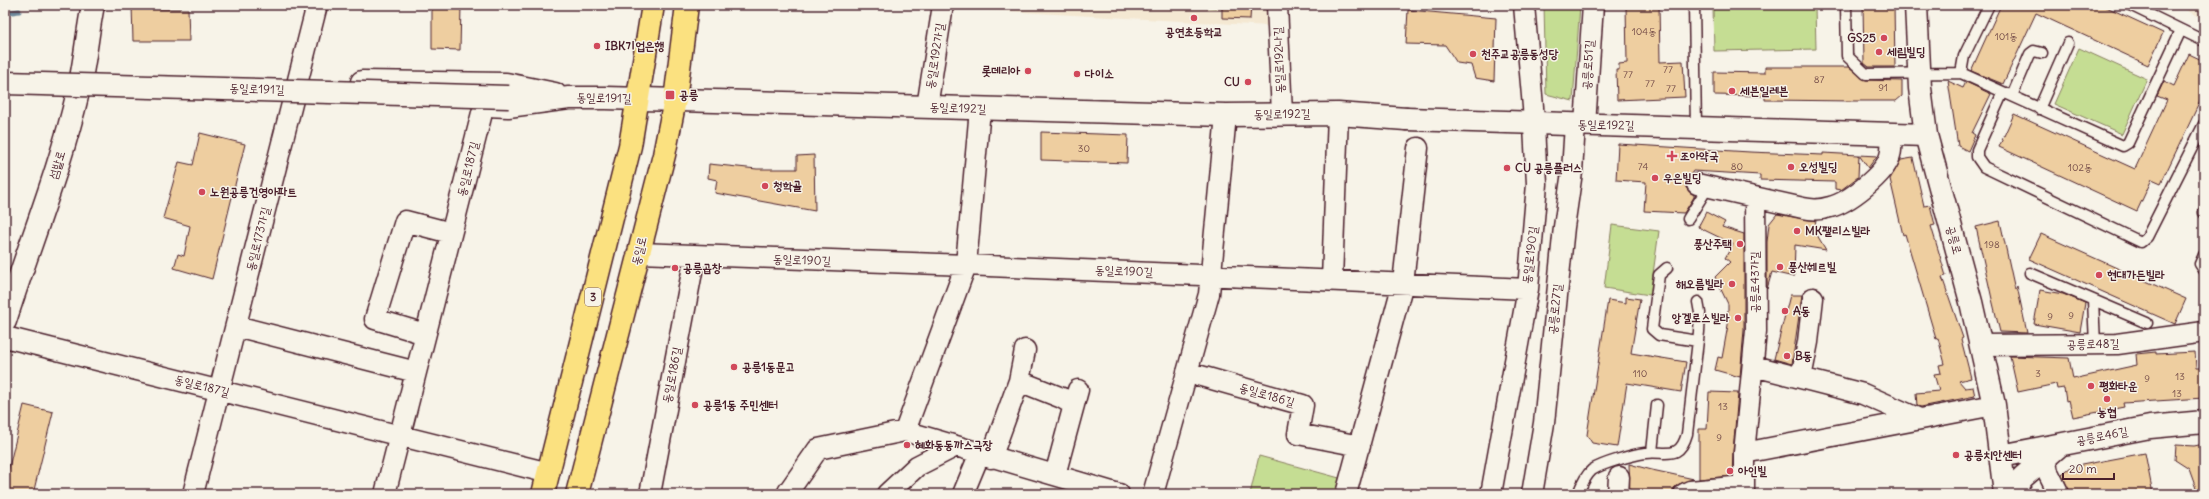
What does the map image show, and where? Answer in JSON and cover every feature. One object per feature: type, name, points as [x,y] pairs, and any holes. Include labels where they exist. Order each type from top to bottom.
[{"type":"main road","name":"섬밭로","points":[[5,322],[56,170],[79,83],[93,5]]},
{"type":"main road","name":"3","points":[[543,494],[607,241],[639,99],[653,5]]},
{"type":"main road","name":"동일로","points":[[577,494],[664,155],[675,100],[687,5]]},
{"type":"main road","name":"공릉로","points":[[1916,5],[1919,75],[1926,135],[1971,302],[1994,405],[2005,494]]},
{"type":"main road","name":"동일로191길","points":[[5,83],[639,99]]},
{"type":"main road","name":"동일로191길","points":[[79,83],[296,90],[508,106],[569,98]]},
{"type":"main road","name":"동일로191길","points":[[296,90],[506,84],[569,98]]},
{"type":"main road","name":"동일로192길","points":[[639,99],[1226,115],[1338,114],[1406,119],[1926,135]]},
{"type":"main road","name":"공릉로46길","points":[[2001,456],[2150,427],[2204,422]]},
{"type":"main road","points":[[2009,494],[2023,477],[2064,443]]},
{"type":"street","name":"동일로173가길","points":[[193,494],[317,5]]},
{"type":"street","name":"동일로192가길","points":[[927,107],[943,5]]},
{"type":"street","name":"동일로192나길","points":[[1278,5],[1282,114]]},
{"type":"street","name":"동일로190길","points":[[639,254],[966,265],[1528,289],[1537,184],[1534,123],[1524,5]]},
{"type":"street","name":"공릉로51길","points":[[1580,124],[1593,5]]},
{"type":"street","name":"동일로187길","points":[[400,435],[484,105]]},
{"type":"street","points":[[905,431],[966,265],[980,109]]},
{"type":"street","points":[[1332,280],[1338,114]]},
{"type":"street","points":[[1153,494],[1209,294],[1226,115]]},
{"type":"street","name":"공릉로27길","points":[[1532,494],[1544,423],[1564,228],[1580,124]]},
{"type":"street","points":[[1702,185],[1811,209],[1831,207],[1843,202],[1883,170],[1890,156],[1892,134]]},
{"type":"street","points":[[1346,494],[1403,283],[1418,148]]},
{"type":"street","name":"공릉로43가길","points":[[1744,490],[1744,453],[1754,366],[1756,331],[1755,197]]},
{"type":"street","points":[[425,334],[376,319],[405,221],[451,233]]},
{"type":"street","name":"동일로186길","points":[[650,494],[695,256]]},
{"type":"street","points":[[1492,494],[1528,289]]},
{"type":"street","points":[[1801,378],[1808,342],[1813,298]]},
{"type":"street","points":[[236,326],[416,372]]},
{"type":"street","name":"공릉로48길","points":[[1980,345],[2117,344],[2204,332]]},
{"type":"street","name":"동일로187길","points":[[5,337],[549,473]]},
{"type":"street","points":[[963,494],[985,455],[1019,381],[1025,350]]},
{"type":"street","points":[[1754,366],[1863,394],[1917,418]]},
{"type":"street","name":"동일로186길","points":[[1187,372],[1304,405],[1298,434],[1360,446]]},
{"type":"street","points":[[1019,381],[1062,398],[1076,398],[1055,475]]},
{"type":"street","points":[[1744,453],[1917,418],[1994,405]]},
{"type":"street","points":[[787,493],[818,449],[905,431],[1119,494]]},
{"type":"street","points":[[385,494],[400,435]]},
{"type":"street","points":[[887,494],[917,466],[956,446]]},
{"type":"street","points":[[2045,458],[2048,472],[2059,494]]},
{"type":"street","points":[[1684,494],[1690,491],[1744,490]]},
{"type":"lane","points":[[1694,5],[1696,128]]},
{"type":"lane","points":[[1846,5],[1847,56],[1850,61],[1864,73],[1869,75],[1961,73],[2123,146],[2128,142],[2181,30]]},
{"type":"lane","points":[[1961,73],[1964,56],[1989,5]]},
{"type":"lane","points":[[2130,5],[2204,41]]},
{"type":"lane","points":[[2039,109],[2068,43]]},
{"type":"lane","points":[[2042,52],[2034,51],[2030,54],[1977,150],[1977,157],[1984,167],[2141,242],[2147,237],[2204,124]]},
{"type":"lane","points":[[1688,219],[1702,185]]},
{"type":"lane","points":[[2204,255],[2200,264],[2204,270]]},
{"type":"lane","points":[[1667,268],[1659,275],[1652,329],[1659,335],[1698,341]]},
{"type":"lane","points":[[2030,273],[2147,323]]},
{"type":"lane","points":[[2093,300],[2094,344]]},
{"type":"lane","points":[[1578,494],[1582,484],[1592,471],[1638,454],[1652,452],[1671,454],[1680,449],[1685,441],[1698,341],[1700,313],[1698,302]]},
{"type":"lane","points":[[1652,452],[1657,405]]},
{"type":"shaded area","name":"공연초등학교","points":[[969,5],[1269,5],[1269,26],[968,9]]},
{"type":"shaded area","points":[[2177,5],[2204,5],[2204,20]]},
{"type":"green space","points":[[1156,5],[1216,5],[1216,8]]},
{"type":"green space","points":[[1544,5],[1580,5],[1573,101],[1546,94]]},
{"type":"green space","points":[[1815,7],[1816,49],[1714,51],[1713,8]]},
{"type":"green space","points":[[2079,48],[2147,79],[2122,134],[2054,104]]},
{"type":"green space","points":[[1612,225],[1659,231],[1650,295],[1604,288]]},
{"type":"green space","points":[[1259,456],[1343,479],[1339,494],[1250,494]]},
{"type":"building","points":[[132,5],[159,5],[159,9],[188,9],[189,41],[133,41]]},
{"type":"building","points":[[432,5],[461,5],[460,50],[432,49]]},
{"type":"building","points":[[1222,5],[1251,5],[1250,19],[1222,18]]},
{"type":"building","points":[[1626,5],[1659,5],[1660,62],[1683,61],[1685,97],[1617,100],[1616,70],[1619,70],[1619,64],[1627,63]]},
{"type":"building","name":"세림빌딩","points":[[1863,5],[1894,5],[1895,67],[1869,67],[1864,63]]},
{"type":"building","points":[[2001,5],[2102,5],[2163,33],[2148,65],[2036,13],[2003,84],[1971,71]]},
{"type":"building","name":"천주교공릉동성당","points":[[1408,10],[1496,18],[1494,81],[1475,78],[1471,65],[1457,63],[1445,45],[1406,44]]},
{"type":"building","points":[[2189,54],[2204,61],[2204,93],[2161,183],[2152,179],[2137,211],[1999,147],[2014,114],[2135,169],[2167,100],[2157,96],[2164,81],[2174,86]]},
{"type":"building","points":[[1765,67],[1849,67],[1866,80],[1902,81],[1902,96],[1896,101],[1855,101],[1765,100],[1765,96],[1714,95],[1714,72],[1765,73]]},
{"type":"building","points":[[1948,81],[1963,88],[1966,82],[1991,94],[1972,133],[1975,135],[1968,151],[1958,146]]},
{"type":"building","points":[[1041,132],[1128,135],[1127,163],[1041,160]]},
{"type":"building","name":"노원공릉건영아파트","points":[[200,133],[245,144],[212,279],[174,268],[178,254],[184,256],[190,226],[163,218],[179,162],[193,165]]},
{"type":"building","points":[[1618,144],[1750,152],[1859,155],[1858,177],[1841,190],[1835,189],[1835,182],[1760,180],[1760,175],[1693,171],[1686,182],[1686,188],[1694,195],[1694,197],[1684,213],[1644,211],[1646,182],[1616,180]]},
{"type":"building","name":"청학골","points":[[814,155],[815,211],[715,193],[717,180],[708,178],[709,164],[757,169],[797,169],[797,156]]},
{"type":"building","points":[[1859,155],[1877,156],[1868,168]]},
{"type":"building","points":[[1913,158],[1924,206],[1930,205],[1935,225],[1931,226],[1946,276],[1942,277],[1963,338],[1961,339],[1971,378],[1959,381],[1965,388],[1973,387],[1975,396],[1921,407],[1917,406],[1916,393],[1939,391],[1934,374],[1941,373],[1939,365],[1945,364],[1938,338],[1936,339],[1905,234],[1903,235],[1890,179],[1901,160]]},
{"type":"building","points":[[1706,212],[1725,222],[1722,227],[1744,234],[1744,330],[1740,377],[1715,370],[1718,357],[1722,358],[1728,325],[1728,304],[1715,277],[1730,262],[1725,258],[1733,244],[1698,227]]},
{"type":"building","points":[[1777,214],[1816,221],[1814,230],[1826,250],[1795,245],[1794,277],[1772,272],[1767,289],[1767,242],[1769,224]]},
{"type":"building","points":[[2000,221],[2015,290],[2017,286],[2027,333],[2000,332],[1992,299],[1976,227]]},
{"type":"building","name":"현대가든빌라","points":[[2041,234],[2186,299],[2175,324],[2029,259]]},
{"type":"building","points":[[2040,290],[2063,294],[2085,303],[2080,332],[2034,324]]},
{"type":"building","points":[[1790,295],[1802,295],[1792,364],[1774,359]]},
{"type":"building","points":[[1626,297],[1640,299],[1631,353],[1686,362],[1681,392],[1627,383],[1617,447],[1592,443],[1587,435],[1608,300],[1626,303]]},
{"type":"building","points":[[2156,352],[2156,354],[2195,352],[2196,368],[2204,368],[2204,398],[2123,403],[2124,407],[2073,417],[2069,400],[2066,401],[2064,388],[2057,389],[2056,384],[2018,392],[2010,356],[2069,358],[2073,379],[2137,365],[2136,354]]},
{"type":"building","points":[[1709,392],[1738,393],[1732,476],[1699,479],[1699,429],[1707,429]]},
{"type":"building","points":[[24,405],[53,412],[33,494],[5,494],[5,484]]},
{"type":"building","points":[[2204,444],[2204,494],[2198,494],[2189,469],[2175,460],[2176,445],[2194,446]]},
{"type":"building","points":[[2145,453],[2153,494],[2070,494],[2062,474],[2071,467]]},
{"type":"building","points":[[1629,464],[1694,479],[1679,484],[1674,488],[1673,494],[1630,494]]},
{"type":"waterway","points":[[5,13],[19,11]]},
{"type":"place","name":"공연초등학교","points":[[1194,18]]},
{"type":"place","name":"GS25","points":[[1884,38]]},
{"type":"place","name":"IBK기업은행","points":[[597,46]]},
{"type":"place","name":"세림빌딩","points":[[1879,52]]},
{"type":"place","name":"천주교공릉동성당","points":[[1473,54]]},
{"type":"place","name":"롯데리아","points":[[1028,71]]},
{"type":"place","name":"다이소","points":[[1077,74]]},
{"type":"place","name":"CU","points":[[1248,82]]},
{"type":"place","name":"세븐일레븐","points":[[1732,91]]},
{"type":"place","name":"공릉","points":[[670,95]]},
{"type":"place","name":"조아약국","points":[[1672,156]]},
{"type":"place","name":"오성빌딩","points":[[1791,167]]},
{"type":"place","name":"CU 공릉플러스","points":[[1507,168]]},
{"type":"place","name":"우은빌딩","points":[[1655,178]]},
{"type":"place","name":"청학골","points":[[765,186]]},
{"type":"place","name":"노원공릉건영아파트","points":[[202,192]]},
{"type":"place","name":"MK팰리스빌라","points":[[1797,231]]},
{"type":"place","name":"풍산주택","points":[[1740,244]]},
{"type":"place","name":"풍산쉐르빌","points":[[1780,267]]},
{"type":"place","name":"공릉곱창","points":[[675,268]]},
{"type":"place","name":"현대가든빌라","points":[[2099,275]]},
{"type":"place","name":"해오름빌라","points":[[1732,284]]},
{"type":"place","name":"A동","points":[[1785,311]]},
{"type":"place","name":"앙겔로스빌라","points":[[1738,318]]},
{"type":"place","name":"B동","points":[[1787,356]]},
{"type":"place","name":"공릉1동문고","points":[[734,367]]},
{"type":"place","name":"평화타운","points":[[2091,386]]},
{"type":"place","name":"농협","points":[[2107,399]]},
{"type":"place","name":"공릉1동 주민센터","points":[[695,405]]},
{"type":"place","name":"혜화동동까스극장","points":[[907,445]]},
{"type":"place","name":"공릉치안센터","points":[[1956,455]]},
{"type":"place","name":"아인빌","points":[[1730,471]]}]
